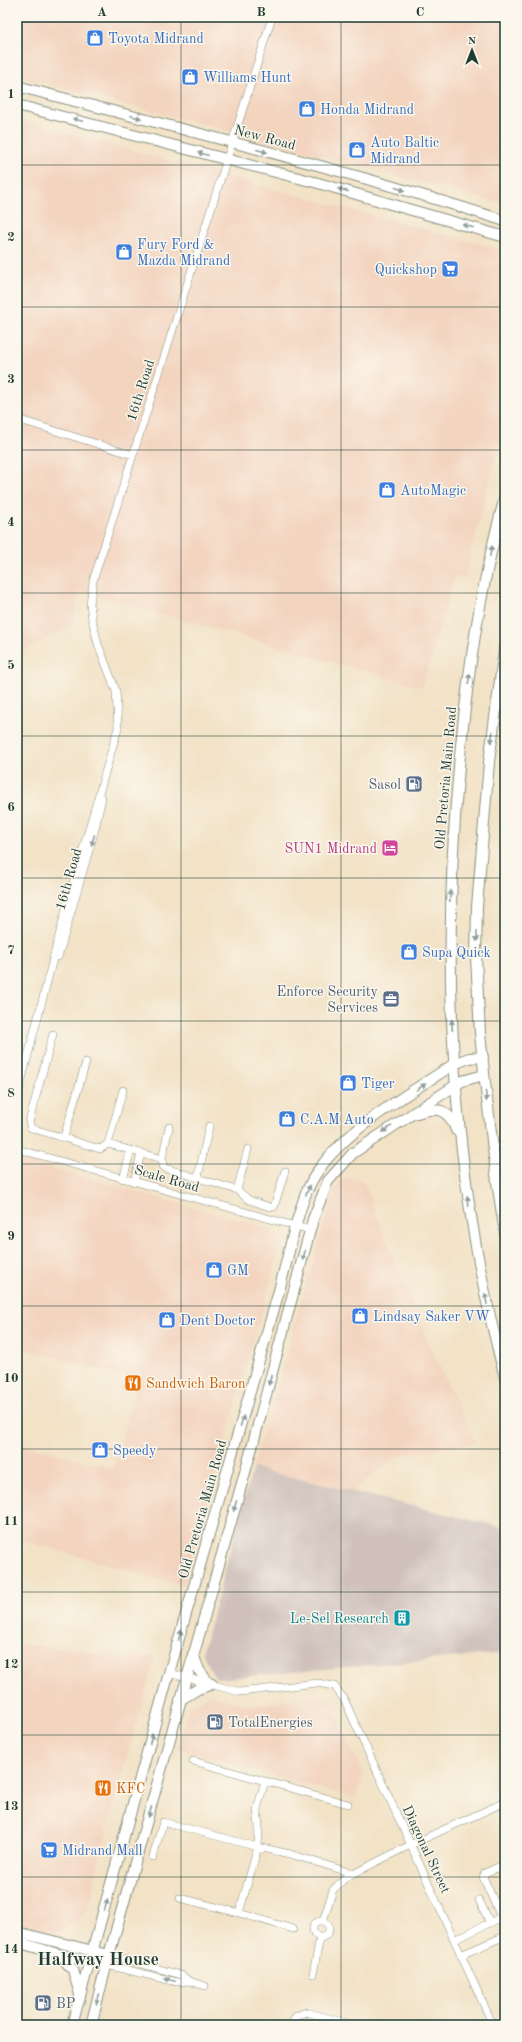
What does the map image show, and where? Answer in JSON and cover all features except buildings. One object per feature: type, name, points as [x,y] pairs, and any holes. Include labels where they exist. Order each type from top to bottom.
[{"type":"main road","name":"New Road","points":[[17,86],[441,200],[505,221]]},
{"type":"main road","points":[[17,105],[227,161],[318,183],[505,237]]},
{"type":"main road","name":"Old Pretoria Main Road","points":[[505,497],[492,548],[469,675],[459,758],[452,847],[450,926],[450,984],[454,1064],[462,1158],[480,1274],[505,1378]]},
{"type":"main road","points":[[505,643],[490,748],[478,907],[476,980],[484,1075],[505,1233]]},
{"type":"main road","name":"Old Pretoria Main Road","points":[[72,2025],[81,1998],[169,1672],[236,1443],[295,1227],[315,1176],[338,1146],[377,1116],[454,1064],[469,1058],[483,1057]]},
{"type":"main road","points":[[91,2025],[186,1678],[251,1451],[310,1230],[322,1194],[328,1181],[338,1168],[358,1149],[465,1079],[484,1075]]},
{"type":"main road","points":[[404,1118],[429,1109],[443,1111],[453,1123],[462,1158]]},
{"type":"main road","points":[[180,1700],[198,1689],[210,1684],[199,1670],[193,1654]]},
{"type":"main road","points":[[17,1932],[92,1957]]},
{"type":"main road","points":[[17,1942],[58,1954],[108,1960]]},
{"type":"main road","points":[[58,1954],[68,1961],[73,1970],[81,1998]]},
{"type":"street","name":"16th Road","points":[[17,1098],[46,988],[65,935],[94,833],[105,774],[118,728],[118,705],[112,679],[94,633],[90,604],[93,581],[272,17]]},
{"type":"street","points":[[17,419],[133,455]]},
{"type":"street","points":[[53,1034],[29,1125],[31,1128],[100,1149],[108,1144],[123,1090]]},
{"type":"street","points":[[64,1137],[86,1062]]},
{"type":"street","points":[[198,1177],[209,1126]]},
{"type":"street","points":[[169,1127],[162,1159],[162,1166],[237,1190],[249,1200],[274,1207],[285,1171]]},
{"type":"street","points":[[108,1144],[162,1159]]},
{"type":"street","name":"Scale Road","points":[[17,1149],[310,1230]]},
{"type":"street","points":[[237,1190],[248,1149]]},
{"type":"street","points":[[123,1179],[132,1150]]},
{"type":"street","points":[[134,1182],[141,1153]]},
{"type":"street","points":[[169,1672],[210,1684]]},
{"type":"street","name":"Diagonal Street","points":[[210,1684],[240,1692],[317,1683],[334,1686],[344,1699],[493,2025]]},
{"type":"street","points":[[193,1761],[348,1804]]},
{"type":"street","points":[[239,1913],[258,1847],[260,1826],[258,1809],[265,1781]]},
{"type":"street","points":[[323,1921],[336,1886],[352,1874],[410,1845],[505,1802]]},
{"type":"street","points":[[153,1857],[163,1822],[290,1854],[352,1874]]},
{"type":"street","points":[[454,1940],[503,1916],[483,1877],[485,1873],[505,1864]]},
{"type":"street","points":[[180,1898],[293,1928]]},
{"type":"street","points":[[479,1900],[490,1923]]},
{"type":"street","points":[[323,1921],[328,1925],[328,1930],[325,1935],[320,1937],[314,1933],[313,1927],[317,1922],[323,1921]]},
{"type":"street","points":[[461,1956],[505,1936]]},
{"type":"street","points":[[313,1974],[320,1937]]},
{"type":"street","points":[[108,1960],[177,1982],[189,1981],[205,1986]]},
{"type":"street","points":[[290,2025],[296,2016],[306,2012],[354,2025]]},
{"type":"shaded area","points":[[17,17],[505,17],[505,204],[17,76]]},
{"type":"shaded area","points":[[17,120],[505,251],[505,425],[464,578],[455,576],[422,687],[79,591],[73,625],[17,654]]},
{"type":"shaded area","points":[[20,1160],[272,1229],[281,1245],[184,1586],[17,1539],[17,1442],[113,1469],[138,1380],[17,1347],[17,1162]]},
{"type":"shaded area","points":[[344,1177],[363,1181],[425,1335],[476,1443],[395,1457],[352,1492],[253,1468],[333,1192]]},
{"type":"shaded area","points":[[253,1468],[505,1528],[505,1653],[216,1679],[202,1653]]},
{"type":"shaded area","points":[[17,1644],[79,1650],[116,1658],[148,1656],[155,1658],[106,1833],[87,1913],[58,1933],[17,1922]]},
{"type":"shaded area","points":[[210,1695],[251,1706],[328,1695],[363,1775],[356,1798],[177,1748],[189,1707]]},
{"type":"place","name":"Toyota Midrand","points":[[95,38]]},
{"type":"place","name":"Williams Hunt","points":[[190,77]]},
{"type":"place","name":"Honda Midrand","points":[[307,109]]},
{"type":"place","name":"Auto Baltic Midrand","points":[[357,150]]},
{"type":"place","name":"Fury Ford & Mazda Midrand","points":[[124,252]]},
{"type":"place","name":"Quickshop","points":[[450,269]]},
{"type":"place","name":"AutoMagic","points":[[387,490]]},
{"type":"place","name":"Sasol","points":[[414,784]]},
{"type":"place","name":"SUN1 Midrand","points":[[390,848]]},
{"type":"place","name":"Supa Quick","points":[[409,952]]},
{"type":"place","name":"Enforce Security Services","points":[[391,999]]},
{"type":"place","name":"Tiger","points":[[348,1083]]},
{"type":"place","name":"C.A.M Auto","points":[[287,1119]]},
{"type":"place","name":"GM","points":[[214,1270]]},
{"type":"place","name":"Lindsay Saker VW","points":[[360,1316]]},
{"type":"place","name":"Dent Doctor","points":[[167,1320]]},
{"type":"place","name":"Sandwich Baron","points":[[133,1383]]},
{"type":"place","name":"Speedy","points":[[100,1450]]},
{"type":"place","name":"Le-Sel Research","points":[[402,1618]]},
{"type":"place","name":"TotalEnergies","points":[[215,1722]]},
{"type":"place","name":"KFC","points":[[103,1788]]},
{"type":"place","name":"Midrand Mall","points":[[49,1850]]},
{"type":"place","name":"BP","points":[[43,2003]]},
{"type":"district","name":"Halfway House","points":[[98,1959]]}]
